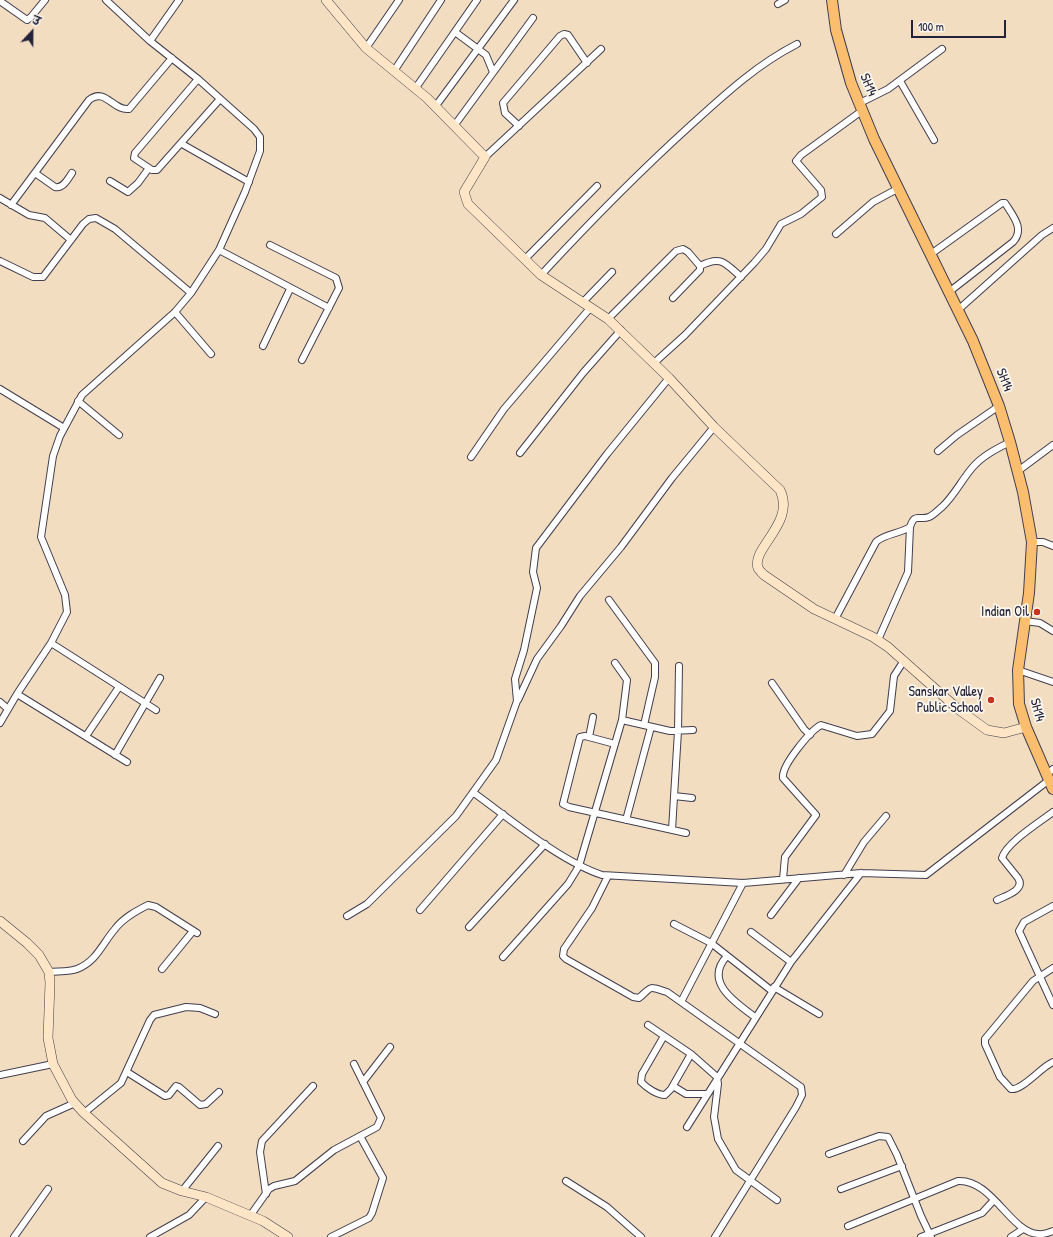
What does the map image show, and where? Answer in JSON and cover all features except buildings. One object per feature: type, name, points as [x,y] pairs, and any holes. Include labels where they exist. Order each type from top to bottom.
[{"type":"main road","name":"SH14","points":[[832,0],[850,83],[862,106],[874,139],[931,254],[990,379],[1010,442],[1029,519],[1032,542],[1032,560],[1018,670],[1019,704],[1026,727],[1050,778]]},
{"type":"street","points":[[0,1],[27,20],[45,0]]},
{"type":"street","points":[[0,723],[17,694],[51,643],[67,612],[67,603],[41,537],[53,456],[64,428],[82,395],[175,312],[191,293],[219,250],[249,182],[260,151],[260,138],[254,129],[198,79],[150,41],[106,0]]},
{"type":"street","points":[[150,41],[179,0]]},
{"type":"street","points":[[326,0],[366,48],[435,107],[485,157]]},
{"type":"street","points":[[366,48],[399,0]]},
{"type":"street","points":[[394,71],[441,0]]},
{"type":"street","points":[[415,89],[477,0]]},
{"type":"street","points":[[435,107],[514,0]]},
{"type":"street","points":[[778,4],[785,0]]},
{"type":"street","points":[[454,126],[534,18]]},
{"type":"street","points":[[455,32],[478,48],[489,59],[493,72]]},
{"type":"street","points":[[519,126],[505,113],[503,102],[560,36],[564,34],[568,35],[587,63]]},
{"type":"street","points":[[541,275],[617,194],[698,118],[772,57],[797,44]]},
{"type":"street","points":[[601,49],[485,157],[464,192],[468,204],[541,275],[587,304],[621,330],[714,427],[780,490],[784,507],[777,527],[758,560],[758,568],[764,575],[798,600],[878,640],[958,709],[987,730],[1004,733],[1026,727]]},
{"type":"street","points":[[654,363],[685,335],[741,277],[766,249],[780,224],[801,214],[822,197],[821,190],[798,165],[796,161],[797,158],[862,106],[900,81],[942,50]]},
{"type":"street","points":[[11,205],[89,100],[94,96],[101,95],[119,108],[129,108],[172,58]]},
{"type":"street","points":[[198,79],[135,153],[134,158],[154,171],[160,168],[220,99]]},
{"type":"street","points":[[900,81],[934,140]]},
{"type":"street","points":[[182,144],[249,182]]},
{"type":"street","points":[[110,181],[125,192],[128,192],[138,183],[149,168]]},
{"type":"street","points":[[35,173],[58,188],[72,173]]},
{"type":"street","points":[[524,259],[597,186]]},
{"type":"street","points":[[836,234],[873,202],[899,188]]},
{"type":"street","points":[[0,198],[29,215],[45,218],[71,240]]},
{"type":"street","points":[[931,254],[1002,203],[1005,203],[1017,223],[1019,231],[1017,238],[949,292]]},
{"type":"street","points":[[0,261],[33,277],[43,277],[83,224],[89,219],[96,218],[106,222],[191,293]]},
{"type":"street","points":[[958,310],[1042,235],[1053,228]]},
{"type":"street","points":[[270,245],[336,278],[339,283],[339,288],[302,360]]},
{"type":"street","points":[[219,250],[290,289],[329,308]]},
{"type":"street","points":[[608,319],[679,250],[688,252],[700,266]]},
{"type":"street","points":[[674,298],[697,274],[700,266],[715,259],[721,260],[741,277]]},
{"type":"street","points":[[471,457],[504,409],[612,272]]},
{"type":"street","points":[[263,346],[290,289]]},
{"type":"street","points":[[175,312],[211,354]]},
{"type":"street","points":[[520,453],[583,372],[621,330]]},
{"type":"street","points":[[518,701],[515,679],[524,650],[537,588],[533,572],[536,548],[598,466],[668,378]]},
{"type":"street","points":[[0,389],[64,428]]},
{"type":"street","points":[[78,401],[119,435]]},
{"type":"street","points":[[938,451],[957,435],[999,406]]},
{"type":"street","points":[[347,916],[367,904],[456,816],[496,760],[518,701],[537,659],[561,626],[580,596],[621,547],[672,478],[714,427]]},
{"type":"street","points":[[878,640],[908,572],[910,527],[913,520],[916,518],[929,517],[934,513],[954,494],[973,467],[987,454],[1010,442]]},
{"type":"street","points":[[1018,471],[1053,445]]},
{"type":"street","points":[[835,619],[876,542],[882,537],[900,533],[910,527]]},
{"type":"street","points":[[1032,542],[1043,542],[1053,546]]},
{"type":"street","points":[[609,600],[655,663],[655,677],[644,725]]},
{"type":"street","points":[[1025,621],[1040,623],[1053,631]]},
{"type":"street","points":[[51,643],[156,710]]},
{"type":"street","points":[[783,879],[785,858],[816,815],[782,775],[796,750],[821,725],[857,736],[872,734],[887,718],[890,710],[894,676],[903,662]]},
{"type":"street","points":[[503,957],[568,884],[579,866],[622,720],[627,680],[615,663]]},
{"type":"street","points":[[672,830],[678,731],[678,666]]},
{"type":"street","points":[[1018,670],[1053,682]]},
{"type":"street","points":[[115,755],[160,678]]},
{"type":"street","points":[[772,683],[804,729],[810,735]]},
{"type":"street","points":[[86,736],[119,687]]},
{"type":"street","points":[[17,694],[127,762]]},
{"type":"street","points":[[0,702],[8,709]]},
{"type":"street","points":[[589,737],[592,717]]},
{"type":"street","points":[[622,720],[651,727],[678,731],[693,730]]},
{"type":"street","points":[[626,820],[651,727]]},
{"type":"street","points":[[616,744],[582,735],[578,739],[563,802],[565,806],[686,833]]},
{"type":"street","points":[[474,792],[545,844],[591,872],[608,876],[743,883],[861,873],[926,875],[1050,778]]},
{"type":"street","points":[[674,796],[692,798]]},
{"type":"street","points":[[997,900],[1020,886],[1020,882],[1002,858],[1005,851],[1053,812]]},
{"type":"street","points":[[420,910],[503,814]]},
{"type":"street","points":[[844,875],[864,842],[886,816]]},
{"type":"street","points":[[469,927],[545,844]]},
{"type":"street","points":[[687,1127],[717,1077],[791,962],[861,873]]},
{"type":"street","points":[[608,876],[592,908],[564,949],[563,956],[604,982],[633,997],[639,998],[646,990],[650,988],[667,992],[800,1087],[802,1090],[796,1107],[752,1182],[716,1237]]},
{"type":"street","points":[[771,915],[799,878]]},
{"type":"street","points":[[681,1002],[743,883]]},
{"type":"street","points":[[49,972],[75,970],[92,960],[104,947],[114,929],[124,920],[148,905],[156,907],[195,932],[162,969]]},
{"type":"street","points":[[1053,906],[1024,922],[1019,931],[1053,1005]]},
{"type":"street","points":[[0,921],[27,943],[40,956],[49,972],[50,987],[48,1038],[53,1064],[74,1103],[162,1183],[206,1198],[263,1221],[288,1237]]},
{"type":"street","points":[[674,924],[711,943],[773,989],[819,1014]]},
{"type":"street","points":[[751,932],[791,962]]},
{"type":"street","points":[[727,956],[719,969],[721,983],[729,998],[755,1017]]},
{"type":"street","points":[[1053,968],[1040,975],[1025,990],[988,1033],[985,1039],[985,1044],[1000,1077],[1011,1089],[1019,1088],[1038,1071],[1053,1062]]},
{"type":"street","points":[[84,1113],[117,1088],[127,1072],[150,1020],[154,1015],[193,1006],[215,1014]]},
{"type":"street","points":[[648,1025],[691,1054],[717,1077],[718,1084],[714,1117],[718,1139],[736,1170],[777,1200]]},
{"type":"street","points":[[664,1036],[644,1070],[641,1082],[662,1095],[668,1093],[691,1054]]},
{"type":"street","points":[[363,1082],[390,1047]]},
{"type":"street","points":[[0,1075],[53,1064]]},
{"type":"street","points":[[250,1216],[266,1194],[274,1186],[295,1181],[334,1150],[374,1129],[381,1118],[354,1064]]},
{"type":"street","points":[[127,1072],[165,1096],[169,1095],[176,1086],[179,1087],[200,1105],[206,1104],[219,1092]]},
{"type":"street","points":[[266,1194],[260,1152],[262,1141],[313,1086]]},
{"type":"street","points":[[673,1086],[686,1094],[707,1094]]},
{"type":"street","points":[[23,1141],[46,1116],[74,1103]]},
{"type":"street","points":[[829,1154],[883,1135],[888,1137],[902,1166],[914,1200],[930,1235]]},
{"type":"street","points":[[331,1237],[368,1218],[372,1213],[382,1184],[381,1174],[360,1136]]},
{"type":"street","points":[[182,1191],[218,1146]]},
{"type":"street","points":[[841,1190],[902,1166]]},
{"type":"street","points":[[566,1181],[607,1207],[642,1237]]},
{"type":"street","points":[[848,1226],[958,1181],[965,1181],[973,1183],[994,1200],[1023,1228],[1037,1234],[1053,1231]]},
{"type":"street","points":[[14,1237],[48,1189]]},
{"type":"street","points":[[150,1237],[189,1214],[206,1198]]},
{"type":"street","points":[[921,1237],[930,1235],[982,1213],[994,1200]]},
{"type":"street","points":[[1010,1237],[1023,1228]]},
{"type":"street","points":[[159,1231],[165,1237]]},
{"type":"place","name":"Indian Oil","points":[[1037,612]]},
{"type":"place","name":"Sanskar Valley Public School","points":[[991,700]]}]
